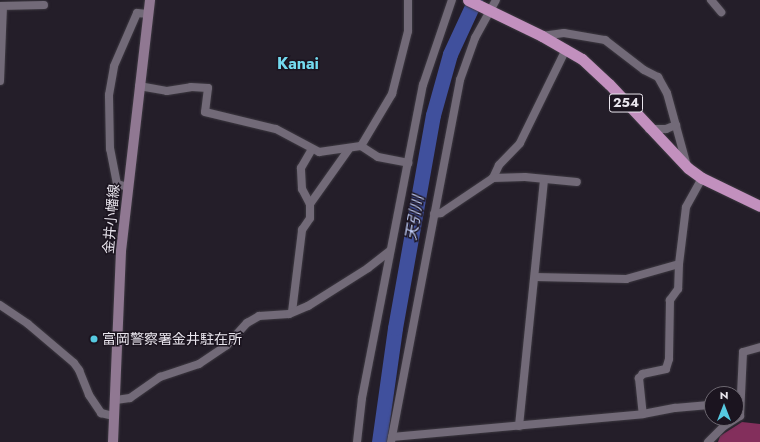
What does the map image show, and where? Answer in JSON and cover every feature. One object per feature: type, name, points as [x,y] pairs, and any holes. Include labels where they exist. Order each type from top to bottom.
[{"type":"highway","name":"254","points":[[468,0],[566,49],[595,70],[649,129],[688,168],[702,178],[760,204]]},
{"type":"main road","name":"金井小幡線","points":[[113,442],[113,416],[116,400],[121,251],[150,0]]},
{"type":"street","points":[[139,86],[167,91],[191,86],[208,88],[205,112],[276,129],[290,134],[319,152],[349,149],[361,146],[392,94],[408,31],[408,0]]},
{"type":"street","points":[[356,442],[362,398],[423,85],[452,0]]},
{"type":"street","points":[[496,0],[487,10],[460,80],[391,439],[644,414],[704,406]]},
{"type":"street","points":[[711,0],[721,12]]},
{"type":"street","points":[[0,81],[2,6],[44,5]]},
{"type":"street","points":[[128,187],[117,184],[112,163],[107,121],[109,95],[114,66],[137,14],[148,14]]},
{"type":"street","points":[[542,36],[564,33],[605,40],[644,70],[658,77],[667,93],[688,168]]},
{"type":"street","points":[[434,214],[441,213],[493,178],[499,165],[520,143],[566,49]]},
{"type":"street","points":[[649,129],[666,129],[676,125]]},
{"type":"street","points":[[361,146],[378,158],[408,163]]},
{"type":"street","points":[[292,312],[302,230],[310,218],[310,204],[302,189],[301,168],[312,149]]},
{"type":"street","points":[[310,204],[349,149]]},
{"type":"street","points":[[493,178],[525,177],[577,182]]},
{"type":"street","points":[[644,414],[639,378],[643,374],[666,369],[669,359],[670,300],[678,289],[679,264],[686,208],[702,178]]},
{"type":"street","points":[[519,426],[544,180]]},
{"type":"street","points":[[116,400],[130,398],[160,377],[199,364],[227,345],[247,323],[259,316],[292,312],[362,272],[390,251]]},
{"type":"street","points":[[535,277],[626,279],[679,264]]},
{"type":"street","points":[[0,305],[74,363],[80,370],[89,394],[101,413],[113,416]]},
{"type":"street","points":[[741,386],[744,352],[760,347]]},
{"type":"street","points":[[708,442],[724,426]]},
{"type":"shaded area","points":[[744,422],[760,424],[760,442],[718,442],[720,436],[736,426],[744,426]]},
{"type":"waterway","name":"天引川","points":[[379,442],[395,328],[433,115],[450,54],[475,0]]},
{"type":"place","name":"富岡警察署金井駐在所","points":[[94,339]]},
{"type":"district","name":"Kanai","points":[[298,64]]}]
